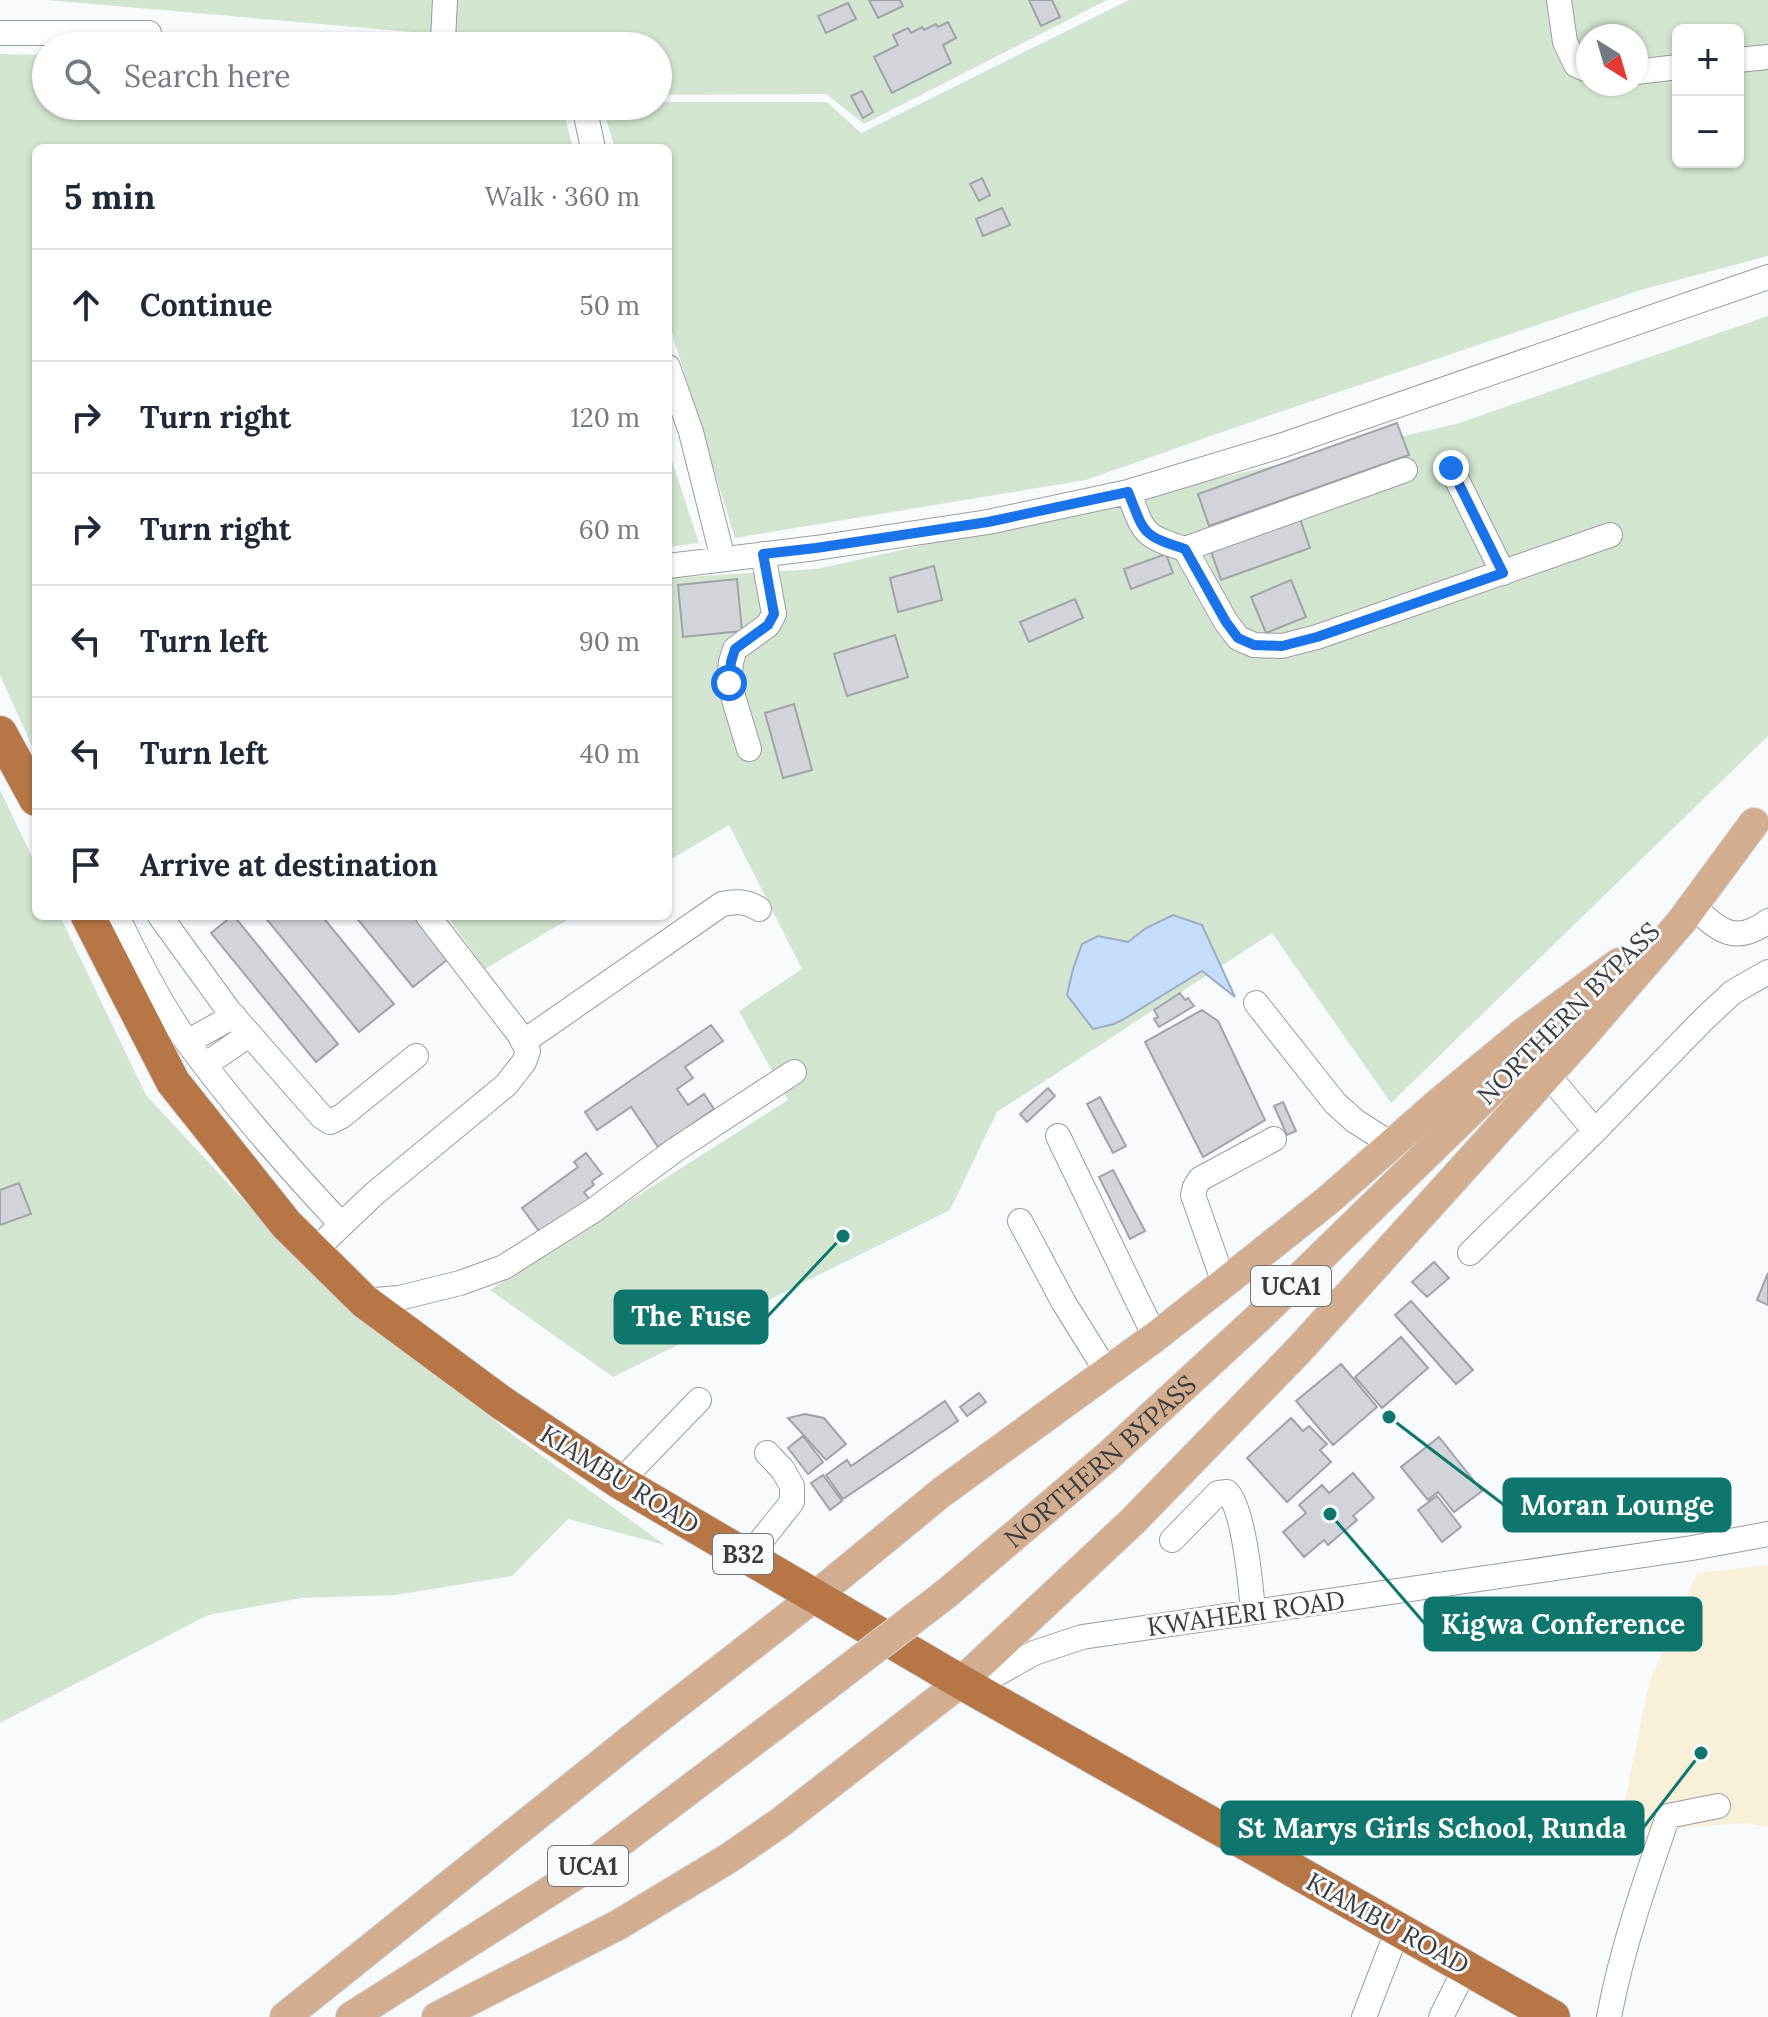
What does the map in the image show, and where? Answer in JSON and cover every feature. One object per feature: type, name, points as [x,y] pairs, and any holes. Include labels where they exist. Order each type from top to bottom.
[{"type":"highway","points":[[0,733],[32,792]]},
{"type":"highway","name":"KIAMBU ROAD","points":[[90,920],[173,1082],[286,1224],[364,1301],[502,1403],[620,1482],[966,1685],[1553,2017]]},
{"type":"main road","points":[[437,2017],[618,1925],[729,1858],[966,1685],[1133,1521],[1277,1373],[1548,1075],[1681,922],[1761,815]]},
{"type":"main road","name":"NORTHERN BYPASS","points":[[351,2017],[583,1870],[947,1593],[1107,1457],[1256,1320],[1540,1044],[1761,815]]},
{"type":"main road","points":[[285,2017],[942,1492],[1224,1283],[1327,1201],[1522,1034],[1619,963]]},
{"type":"street","points":[[443,32],[445,0]]},
{"type":"street","points":[[1559,0],[1565,42],[1576,65]]},
{"type":"street","points":[[0,33],[32,33]]},
{"type":"street","points":[[1744,59],[1768,57]]},
{"type":"street","points":[[1648,71],[1672,68]]},
{"type":"street","points":[[587,120],[592,144]]},
{"type":"street","points":[[672,565],[988,522],[1128,492],[1283,445],[1768,277]]},
{"type":"street","points":[[672,378],[691,432],[723,559]]},
{"type":"street","points":[[1451,468],[1503,573]]},
{"type":"street","points":[[1128,492],[1147,534],[1185,549],[1405,470]]},
{"type":"street","points":[[1185,549],[1238,638],[1254,645],[1282,646],[1317,637],[1610,535]]},
{"type":"street","points":[[749,749],[729,683],[735,649],[768,625],[774,614],[763,554]]},
{"type":"street","points":[[523,1042],[722,904],[733,901],[749,903],[759,909]]},
{"type":"street","points":[[1693,906],[1714,927],[1725,933],[1737,934],[1760,927],[1768,921]]},
{"type":"street","points":[[119,920],[187,1042],[267,1144],[341,1224]]},
{"type":"street","points":[[163,920],[234,1016],[322,1117],[330,1122],[342,1116],[416,1056]]},
{"type":"street","points":[[314,1251],[374,1194],[506,1085],[524,1062],[528,1051],[519,1034],[431,920]]},
{"type":"street","points":[[1470,1253],[1723,1001],[1768,972]]},
{"type":"street","points":[[1256,1003],[1335,1103],[1355,1121],[1391,1144]]},
{"type":"street","points":[[187,1042],[234,1016]]},
{"type":"street","points":[[205,1065],[250,1034]]},
{"type":"street","points":[[364,1301],[399,1298],[460,1283],[504,1267],[594,1210],[675,1150],[794,1072]]},
{"type":"street","points":[[1548,1075],[1595,1131]]},
{"type":"street","points":[[1058,1136],[1155,1337]]},
{"type":"street","points":[[1224,1283],[1193,1195],[1195,1187],[1200,1179],[1274,1139]]},
{"type":"street","points":[[1020,1221],[1064,1303],[1107,1372]]},
{"type":"street","points":[[620,1482],[699,1400]]},
{"type":"street","points":[[748,1557],[792,1502],[792,1486],[783,1470],[767,1453]]},
{"type":"street","points":[[1172,1540],[1218,1493],[1227,1492],[1234,1501],[1248,1558],[1253,1612]]},
{"type":"street","name":"KWAHERI ROAD","points":[[966,1685],[1034,1653],[1082,1637],[1768,1534]]},
{"type":"street","points":[[1609,2017],[1640,1896],[1668,1816],[1718,1806]]},
{"type":"street","points":[[1364,2017],[1398,1929]]},
{"type":"street","points":[[1441,2017],[1466,1967]]},
{"type":"shaded area","points":[[1768,1565],[1768,1827],[1744,1823],[1618,1833],[1649,1683],[1697,1573]]},
{"type":"green space","points":[[47,0],[1107,0],[864,124],[826,94],[672,95],[672,32],[412,32]]},
{"type":"green space","points":[[1129,0],[1768,0],[1768,256],[1644,289],[1086,480],[735,538],[672,333],[672,144],[614,144],[606,120],[672,120],[672,102],[827,102],[861,133]]},
{"type":"green space","points":[[0,54],[32,55],[32,120],[566,120],[572,144],[32,144],[32,746],[0,675]]},
{"type":"green space","points":[[1768,316],[1768,736],[1391,1103],[1272,933],[997,1112],[950,1210],[613,1377],[490,1290],[788,1100],[739,1011],[802,969],[729,825],[672,859],[672,578],[817,569],[1456,424]]},
{"type":"green space","points":[[672,461],[699,543],[672,546]]},
{"type":"green space","points":[[0,790],[32,857],[32,920],[62,920],[146,1095],[249,1206],[505,1429],[665,1545],[568,1519],[512,1576],[396,1595],[302,1598],[208,1615],[0,1723]]},
{"type":"green space","points":[[450,920],[567,920],[485,969]]},
{"type":"water","points":[[1173,915],[1202,925],[1235,997],[1202,971],[1124,1019],[1093,1029],[1067,995],[1082,944],[1098,936],[1128,942],[1146,928]]},
{"type":"building","points":[[869,0],[900,0],[903,6],[878,18]]},
{"type":"building","points":[[1029,0],[1052,0],[1060,17],[1041,26]]},
{"type":"building","points":[[848,3],[856,19],[826,33],[818,16]]},
{"type":"building","points":[[948,22],[956,38],[943,45],[951,63],[892,93],[874,57],[898,45],[893,35],[908,28],[911,33],[922,27],[924,30]]},
{"type":"building","points":[[862,91],[873,112],[863,118],[851,96]]},
{"type":"building","points":[[982,178],[990,195],[979,201],[970,184]]},
{"type":"building","points":[[1002,208],[1010,225],[983,236],[976,219]]},
{"type":"building","points":[[1397,423],[1409,455],[1209,526],[1198,494]]},
{"type":"building","points":[[1299,516],[1310,548],[1221,580],[1210,548]]},
{"type":"building","points":[[1166,554],[1173,573],[1131,589],[1124,569]]},
{"type":"building","points":[[934,566],[942,600],[898,612],[890,578]]},
{"type":"building","points":[[737,579],[742,631],[683,637],[678,585]]},
{"type":"building","points":[[1291,580],[1306,617],[1266,633],[1251,597]]},
{"type":"building","points":[[1075,599],[1083,618],[1029,642],[1020,622]]},
{"type":"building","points":[[895,635],[908,677],[847,696],[834,654]]},
{"type":"building","points":[[794,704],[812,770],[783,778],[765,713]]},
{"type":"building","points":[[227,920],[237,920],[338,1044],[316,1062],[211,933]]},
{"type":"building","points":[[267,920],[325,920],[394,1004],[359,1032]]},
{"type":"building","points":[[358,920],[416,920],[448,959],[413,987]]},
{"type":"building","points":[[1180,993],[1194,1006],[1159,1027],[1154,1019],[1158,1017],[1154,1010]]},
{"type":"building","points":[[1202,1010],[1218,1021],[1265,1120],[1203,1157],[1145,1042]]},
{"type":"building","points":[[711,1025],[723,1041],[685,1067],[693,1078],[677,1089],[688,1105],[704,1094],[714,1109],[688,1127],[690,1130],[680,1138],[677,1134],[658,1147],[631,1107],[597,1130],[585,1112]]},
{"type":"building","points":[[1048,1088],[1055,1096],[1027,1122],[1020,1114]]},
{"type":"building","points":[[1100,1097],[1126,1146],[1113,1153],[1087,1104]]},
{"type":"building","points":[[1283,1102],[1296,1131],[1287,1135],[1274,1106]]},
{"type":"building","points":[[586,1153],[602,1174],[584,1192],[590,1200],[542,1235],[522,1208],[578,1167],[574,1162]]},
{"type":"building","points":[[1113,1170],[1145,1231],[1130,1239],[1099,1177]]},
{"type":"building","points":[[19,1183],[31,1214],[0,1225],[0,1190]]},
{"type":"building","points":[[1434,1262],[1449,1278],[1427,1297],[1412,1282]]},
{"type":"building","points":[[1768,1273],[1768,1305],[1757,1300]]},
{"type":"building","points":[[1411,1301],[1473,1370],[1456,1384],[1395,1315]]},
{"type":"building","points":[[1401,1337],[1428,1368],[1382,1408],[1355,1377]]},
{"type":"building","points":[[1341,1364],[1377,1407],[1333,1445],[1296,1401]]},
{"type":"building","points":[[979,1393],[986,1402],[967,1416],[960,1407]]},
{"type":"building","points":[[945,1401],[958,1421],[843,1499],[826,1475],[847,1460],[851,1466]]},
{"type":"building","points":[[805,1414],[824,1418],[846,1444],[826,1460],[788,1418]]},
{"type":"building","points":[[1291,1418],[1303,1431],[1309,1426],[1327,1444],[1320,1450],[1331,1462],[1287,1502],[1247,1458]]},
{"type":"building","points":[[803,1436],[823,1462],[808,1474],[788,1448]]},
{"type":"building","points":[[1439,1437],[1482,1491],[1454,1512],[1438,1492],[1428,1500],[1401,1467]]},
{"type":"building","points":[[1353,1473],[1374,1498],[1353,1516],[1357,1520],[1328,1545],[1324,1540],[1304,1557],[1283,1532],[1306,1513],[1299,1505],[1322,1485],[1329,1493]]},
{"type":"building","points":[[823,1475],[842,1501],[830,1510],[811,1483]]},
{"type":"building","points":[[1437,1496],[1461,1527],[1442,1542],[1418,1510]]},
{"type":"place","name":"The Fuse","points":[[843,1236]]},
{"type":"place","name":"Moran Lounge","points":[[1389,1417]]},
{"type":"place","name":"Kigwa Conference","points":[[1330,1514]]},
{"type":"place","name":"St Marys Girls School, Runda","points":[[1701,1753]]},
{"type":"route","points":[[729,683],[735,649],[768,625],[774,614],[763,554],[988,522],[1128,492],[1147,534],[1185,549],[1238,638],[1254,645],[1282,646],[1317,637],[1503,573],[1451,468]]}]
